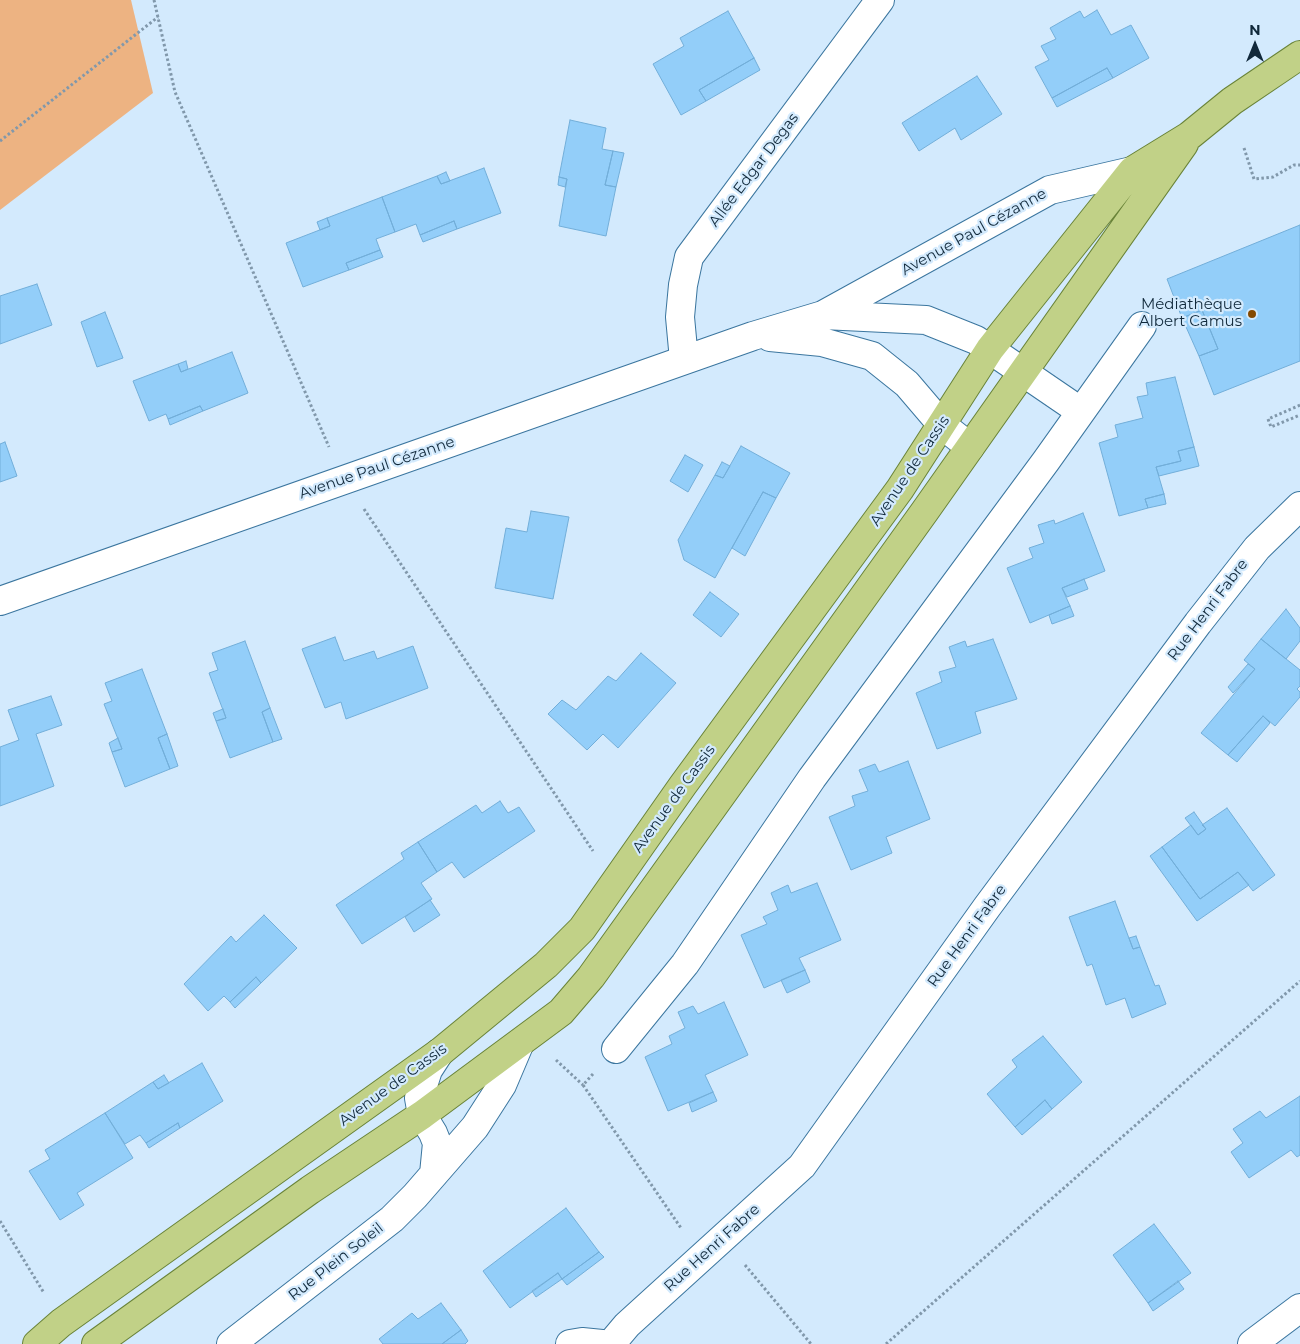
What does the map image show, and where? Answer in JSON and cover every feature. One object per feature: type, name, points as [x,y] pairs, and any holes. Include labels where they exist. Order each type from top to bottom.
[{"type":"main road","name":"Avenue de Cassis","points":[[37,1344],[55,1312],[439,1053],[546,965],[582,929],[683,785],[900,489],[990,349],[1132,171],[1189,136],[1232,101],[1300,55]]},
{"type":"main road","name":"Avenue de Cassis","points":[[96,1344],[310,1190],[422,1115],[519,1045],[561,1012],[591,977],[1135,216],[1189,136]]},
{"type":"street","name":"Allée Edgar Degas","points":[[684,360],[680,317],[683,285],[689,257],[880,0]]},
{"type":"street","name":"Avenue Paul Cézanne","points":[[0,601],[684,360],[823,315],[1050,190],[1132,171]]},
{"type":"street","name":"Avenue Paul Cézanne","points":[[823,315],[926,320],[976,340],[1080,411]]},
{"type":"street","points":[[616,1049],[686,964],[812,778],[1046,461],[1142,326]]},
{"type":"street","name":"Avenue Paul Cézanne","points":[[754,336],[822,342],[872,356],[907,384],[942,425],[970,447]]},
{"type":"street","name":"Rue Henri Fabre","points":[[611,1344],[637,1315],[802,1166],[987,907],[1198,623],[1257,548],[1300,506]]},
{"type":"street","name":"Rue Plein Soleil","points":[[231,1344],[392,1219],[475,1127],[502,1085],[519,1045]]},
{"type":"street","points":[[434,1174],[437,1143],[433,1132],[422,1115],[419,1098],[421,1085],[439,1053]]},
{"type":"street","points":[[1252,1344],[1300,1308]]},
{"type":"street","points":[[570,1344],[582,1342],[602,1344]]},
{"type":"path","points":[[0,141],[158,17]]},
{"type":"path","points":[[1244,148],[1254,179],[1273,177],[1294,166],[1300,166]]},
{"type":"path","points":[[1300,405],[1268,419],[1271,427],[1300,415]]},
{"type":"path","points":[[886,1344],[1300,981]]},
{"type":"path","points":[[583,1085],[616,1049]]},
{"type":"path","points":[[552,1056],[583,1085],[683,1230]]},
{"type":"path","points":[[0,1221],[55,1312]]},
{"type":"path","points":[[741,1261],[810,1344]]},
{"type":"shaded area","points":[[0,0],[131,0],[153,93],[0,210]]},
{"type":"building","points":[[1097,10],[1111,35],[1131,25],[1149,58],[1113,78],[1107,68],[1052,98],[1035,67],[1049,60],[1041,46],[1056,39],[1050,28],[1080,11],[1084,18]]},
{"type":"building","points":[[728,11],[754,58],[699,90],[706,101],[681,115],[653,64],[684,46],[680,38]]},
{"type":"building","points":[[754,58],[760,70],[706,101],[699,90]]},
{"type":"building","points":[[1107,68],[1113,78],[1057,107],[1052,98]]},
{"type":"building","points":[[977,76],[1002,114],[961,140],[955,128],[919,151],[902,123]]},
{"type":"building","points":[[570,120],[606,128],[602,149],[613,151],[605,185],[616,187],[606,236],[559,226],[567,179],[559,177]]},
{"type":"building","points":[[613,151],[624,153],[616,187],[605,185]]},
{"type":"building","points":[[484,168],[501,213],[457,229],[454,221],[420,235],[416,224],[395,232],[382,197],[437,176],[441,184]]},
{"type":"building","points":[[446,172],[450,181],[441,184],[437,176]]},
{"type":"building","points":[[559,177],[567,179],[565,187],[558,185]]},
{"type":"building","points":[[382,197],[395,232],[376,239],[380,250],[346,263],[349,270],[303,287],[286,243],[330,226],[327,218]]},
{"type":"building","points":[[327,218],[330,226],[320,230],[317,222]]},
{"type":"building","points":[[454,221],[457,229],[423,242],[420,235]]},
{"type":"building","name":"Médiathèque Albert Camus","points":[[1300,225],[1300,361],[1214,395],[1199,356],[1218,349],[1202,310],[1182,318],[1167,279]]},
{"type":"building","points":[[380,250],[383,257],[349,270],[346,263]]},
{"type":"building","points":[[37,284],[52,325],[0,344],[0,296]]},
{"type":"building","points":[[1202,310],[1218,349],[1199,356],[1182,318]]},
{"type":"building","points":[[105,312],[123,358],[97,367],[81,322]]},
{"type":"building","points":[[232,352],[248,393],[203,411],[200,406],[168,419],[166,414],[149,421],[133,381],[178,364],[181,372]]},
{"type":"building","points":[[186,361],[188,369],[181,372],[178,364]]},
{"type":"building","points":[[1175,377],[1194,447],[1178,451],[1181,461],[1156,467],[1164,494],[1145,499],[1148,508],[1119,516],[1099,443],[1118,437],[1115,425],[1143,418],[1137,397],[1148,395],[1146,383]]},
{"type":"building","points":[[200,406],[203,411],[170,425],[168,419]]},
{"type":"building","points":[[5,442],[17,476],[0,482],[0,444]]},
{"type":"building","points":[[741,446],[790,473],[776,498],[763,492],[715,578],[684,560],[678,540],[715,475],[723,478]]},
{"type":"building","points":[[1194,447],[1199,466],[1159,476],[1156,467],[1181,461],[1178,451]]},
{"type":"building","points":[[685,455],[703,465],[688,492],[670,481]]},
{"type":"building","points":[[722,462],[730,466],[723,478],[715,475]]},
{"type":"building","points":[[763,492],[776,498],[745,556],[732,548]]},
{"type":"building","points":[[1164,494],[1166,504],[1148,508],[1145,499]]},
{"type":"building","points":[[531,511],[569,517],[553,599],[495,588],[506,528],[527,532]]},
{"type":"building","points":[[1083,513],[1105,571],[1062,588],[1070,606],[1030,623],[1007,568],[1033,558],[1029,548],[1044,543],[1038,525],[1054,520],[1055,524]]},
{"type":"building","points":[[1084,579],[1088,589],[1067,597],[1062,588]]},
{"type":"building","points":[[710,592],[739,614],[721,637],[693,615]]},
{"type":"building","points":[[1070,606],[1074,616],[1052,624],[1049,615]]},
{"type":"building","points":[[1286,609],[1300,628],[1300,641],[1286,659],[1261,639]]},
{"type":"building","points":[[335,637],[344,661],[374,651],[377,659],[413,646],[428,688],[346,719],[341,702],[325,708],[302,649]]},
{"type":"building","points":[[993,639],[1017,699],[975,712],[981,733],[937,749],[916,693],[942,682],[939,672],[956,667],[949,647],[965,641],[967,647]]},
{"type":"building","points":[[1261,639],[1300,670],[1300,686],[1297,689],[1300,692],[1300,697],[1275,726],[1263,716],[1228,755],[1201,733],[1255,669],[1244,660]]},
{"type":"building","points":[[245,641],[270,708],[262,712],[273,742],[230,758],[216,721],[226,718],[209,673],[218,670],[212,653]]},
{"type":"building","points":[[641,653],[676,683],[618,748],[603,734],[587,750],[548,714],[562,700],[576,710],[608,676],[616,681]]},
{"type":"building","points":[[1248,664],[1255,669],[1233,693],[1228,687]]},
{"type":"building","points":[[142,669],[167,734],[158,738],[170,769],[125,787],[112,752],[122,749],[104,704],[112,701],[105,683]]},
{"type":"building","points":[[51,696],[62,725],[36,734],[54,786],[0,806],[0,747],[19,740],[8,710]]},
{"type":"building","points":[[270,708],[282,739],[273,742],[262,712]]},
{"type":"building","points":[[223,709],[226,718],[216,721],[213,713]]},
{"type":"building","points":[[1263,716],[1270,723],[1237,762],[1228,755]]},
{"type":"building","points":[[167,734],[178,766],[170,769],[158,738]]},
{"type":"building","points":[[118,738],[122,749],[112,752],[109,743]]},
{"type":"building","points":[[908,761],[930,819],[886,837],[892,853],[851,870],[829,817],[855,806],[852,796],[868,791],[859,770],[875,764],[879,772]]},
{"type":"building","points":[[500,801],[508,813],[519,807],[535,831],[464,878],[452,862],[437,872],[418,842],[476,805],[482,813]]},
{"type":"building","points":[[1227,808],[1275,875],[1253,891],[1238,872],[1200,899],[1162,847],[1191,825],[1198,835],[1206,829],[1202,825]]},
{"type":"building","points":[[1194,812],[1206,829],[1198,835],[1185,818]]},
{"type":"building","points":[[418,842],[437,872],[421,883],[432,899],[362,944],[336,905],[404,859],[401,853]]},
{"type":"building","points":[[1162,847],[1200,899],[1238,872],[1249,885],[1197,921],[1150,856]]},
{"type":"building","points":[[817,883],[841,940],[799,958],[805,970],[764,988],[741,935],[767,924],[763,917],[778,910],[771,893],[788,885],[791,893]]},
{"type":"building","points":[[430,900],[440,915],[414,932],[405,917]]},
{"type":"building","points":[[1115,901],[1133,949],[1140,947],[1155,986],[1159,985],[1166,1004],[1132,1018],[1125,998],[1106,1005],[1092,964],[1087,966],[1069,917]]},
{"type":"building","points":[[264,915],[297,948],[261,983],[256,977],[230,1002],[224,996],[208,1011],[184,984],[231,936],[236,942]]},
{"type":"building","points":[[1136,936],[1140,947],[1133,949],[1129,938]]},
{"type":"building","points":[[805,970],[810,982],[787,993],[781,980]]},
{"type":"building","points":[[256,977],[261,983],[235,1008],[230,1002]]},
{"type":"building","points":[[724,1002],[748,1055],[705,1075],[713,1092],[668,1111],[645,1057],[672,1044],[669,1036],[685,1028],[678,1012],[693,1006],[698,1014]]},
{"type":"building","points":[[1043,1036],[1082,1082],[1052,1109],[1045,1100],[1015,1127],[987,1094],[1017,1067],[1012,1060]]},
{"type":"building","points":[[202,1063],[223,1101],[180,1128],[178,1123],[146,1143],[140,1135],[125,1144],[105,1113],[153,1082],[158,1089]]},
{"type":"building","points":[[164,1075],[169,1083],[158,1089],[153,1082]]},
{"type":"building","points":[[713,1092],[717,1101],[692,1112],[689,1103]]},
{"type":"building","points":[[1300,1096],[1300,1155],[1297,1157],[1291,1150],[1249,1178],[1231,1152],[1243,1143],[1233,1129],[1260,1111],[1266,1118]]},
{"type":"building","points":[[1045,1100],[1052,1109],[1022,1135],[1015,1127]]},
{"type":"building","points":[[105,1113],[133,1158],[77,1193],[84,1205],[60,1220],[29,1171],[50,1159],[45,1150]]},
{"type":"building","points":[[178,1123],[180,1128],[149,1148],[146,1143]]},
{"type":"building","points":[[566,1208],[599,1252],[562,1279],[558,1273],[510,1308],[483,1271]]},
{"type":"building","points":[[1154,1224],[1191,1273],[1148,1303],[1113,1255]]},
{"type":"building","points":[[599,1252],[604,1257],[567,1285],[562,1279]]},
{"type":"building","points":[[558,1273],[562,1279],[536,1297],[532,1291]]},
{"type":"building","points":[[1178,1281],[1184,1289],[1153,1311],[1148,1303]]},
{"type":"building","points":[[441,1303],[461,1330],[442,1344],[383,1344],[379,1339],[412,1313],[418,1319]]},
{"type":"building","points":[[461,1330],[468,1341],[465,1344],[442,1344]]},
{"type":"place","name":"Médiathèque Albert Camus","points":[[1252,314]]}]
